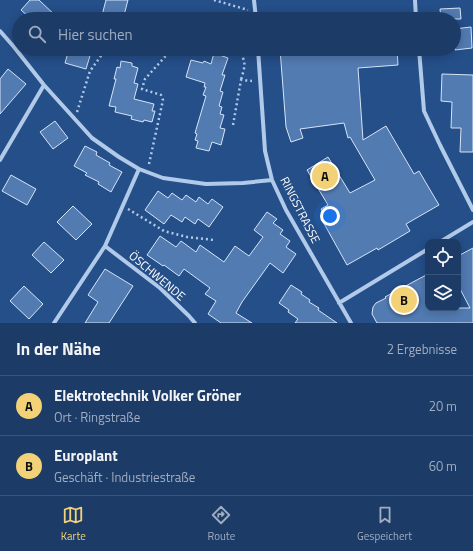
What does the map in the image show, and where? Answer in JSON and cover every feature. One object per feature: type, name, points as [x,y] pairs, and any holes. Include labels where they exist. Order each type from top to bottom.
[{"type":"street","points":[[254,0],[255,12]]},
{"type":"street","points":[[415,0],[416,12]]},
{"type":"street","points":[[0,31],[12,45]]},
{"type":"street","points":[[21,56],[44,85],[92,138],[119,158],[139,169],[164,178],[206,184],[272,180]]},
{"type":"street","name":"RINGSTRASSE","points":[[258,56],[266,151],[272,180],[286,210],[351,323]]},
{"type":"street","points":[[420,56],[424,110],[440,146],[473,210]]},
{"type":"street","points":[[0,160],[44,85]]},
{"type":"street","points":[[54,323],[105,246],[139,169]]},
{"type":"street","points":[[445,239],[473,222]]},
{"type":"street","name":"ÖSCHWENDE","points":[[105,246],[160,288],[195,323]]},
{"type":"street","points":[[339,303],[425,251]]},
{"type":"path","points":[[214,0],[255,12]]},
{"type":"path","points":[[75,120],[90,71],[101,56]]},
{"type":"path","points":[[148,172],[163,100],[161,95],[142,88],[145,80],[166,56]]},
{"type":"path","points":[[233,125],[245,63],[242,56]]},
{"type":"path","points":[[241,80],[260,82]]},
{"type":"path","points":[[123,205],[164,231],[187,237],[214,240]]},
{"type":"building","points":[[30,0],[39,0],[52,12],[23,12],[21,10]]},
{"type":"building","points":[[106,0],[128,0],[125,12],[103,12]]},
{"type":"building","points":[[460,8],[460,12],[440,12],[440,9]]},
{"type":"building","points":[[471,27],[472,48],[461,49],[461,28]]},
{"type":"building","points":[[67,56],[90,56],[86,69],[65,63]]},
{"type":"building","points":[[213,56],[222,56],[228,58],[222,75],[225,75],[220,91],[223,92],[219,106],[222,107],[220,114],[224,115],[220,128],[225,129],[221,145],[212,142],[209,151],[196,148],[198,141],[195,140],[197,134],[195,133],[206,96],[203,95],[206,87],[204,87],[205,83],[186,77],[191,60],[203,63],[204,61],[211,64]]},
{"type":"building","points":[[281,56],[397,56],[398,65],[358,68],[363,140],[386,126],[414,174],[419,171],[439,205],[406,224],[410,231],[378,250],[377,248],[347,265],[322,220],[326,218],[321,209],[328,205],[307,170],[328,157],[350,193],[375,180],[350,137],[348,138],[344,123],[300,129],[303,138],[291,142],[286,127]]},
{"type":"building","points":[[121,61],[132,63],[132,66],[138,68],[134,83],[138,84],[134,99],[154,104],[152,111],[155,111],[152,122],[144,120],[143,122],[131,119],[132,116],[115,112],[116,107],[109,106],[116,79],[114,79],[117,67],[120,68]]},
{"type":"building","points":[[8,69],[26,84],[0,114],[0,79]]},
{"type":"building","points":[[442,74],[473,75],[473,152],[460,152],[461,128],[451,128],[452,102],[441,101]]},
{"type":"building","points":[[55,121],[68,138],[53,149],[40,132]]},
{"type":"building","points":[[85,146],[97,152],[96,155],[110,163],[109,165],[122,172],[111,192],[98,184],[99,182],[85,175],[87,173],[74,166]]},
{"type":"building","points":[[11,175],[36,189],[27,205],[2,191]]},
{"type":"building","points":[[158,191],[168,198],[172,193],[182,200],[186,195],[196,202],[199,197],[208,204],[212,199],[223,207],[209,227],[198,219],[195,224],[185,217],[182,222],[171,215],[164,224],[145,210]]},
{"type":"building","points":[[73,206],[92,224],[76,240],[57,222]]},
{"type":"building","points":[[267,212],[277,219],[273,223],[283,230],[280,234],[290,241],[286,247],[296,254],[283,273],[270,263],[242,302],[236,313],[252,323],[221,323],[208,314],[216,301],[205,294],[210,288],[184,269],[179,276],[147,255],[160,236],[176,247],[181,241],[196,252],[200,245],[224,262],[235,246],[249,256],[263,237],[254,230]]},
{"type":"building","points":[[44,242],[64,260],[51,273],[32,255]]},
{"type":"building","points":[[473,248],[473,323],[377,323],[372,314],[373,307],[376,303],[425,276],[425,311],[461,311],[461,308],[470,308],[461,291],[461,254]]},
{"type":"building","points":[[105,269],[133,286],[109,323],[85,323],[98,302],[88,295]]},
{"type":"building","points":[[291,285],[302,292],[301,294],[310,300],[309,302],[319,308],[318,310],[337,323],[295,323],[298,319],[279,303]]},
{"type":"building","points":[[24,286],[43,304],[29,319],[10,301]]},
{"type":"place","name":"Elektrotechnik Volker Gröner","points":[[325,176]]},
{"type":"place","name":"Europlant","points":[[404,300]]}]
